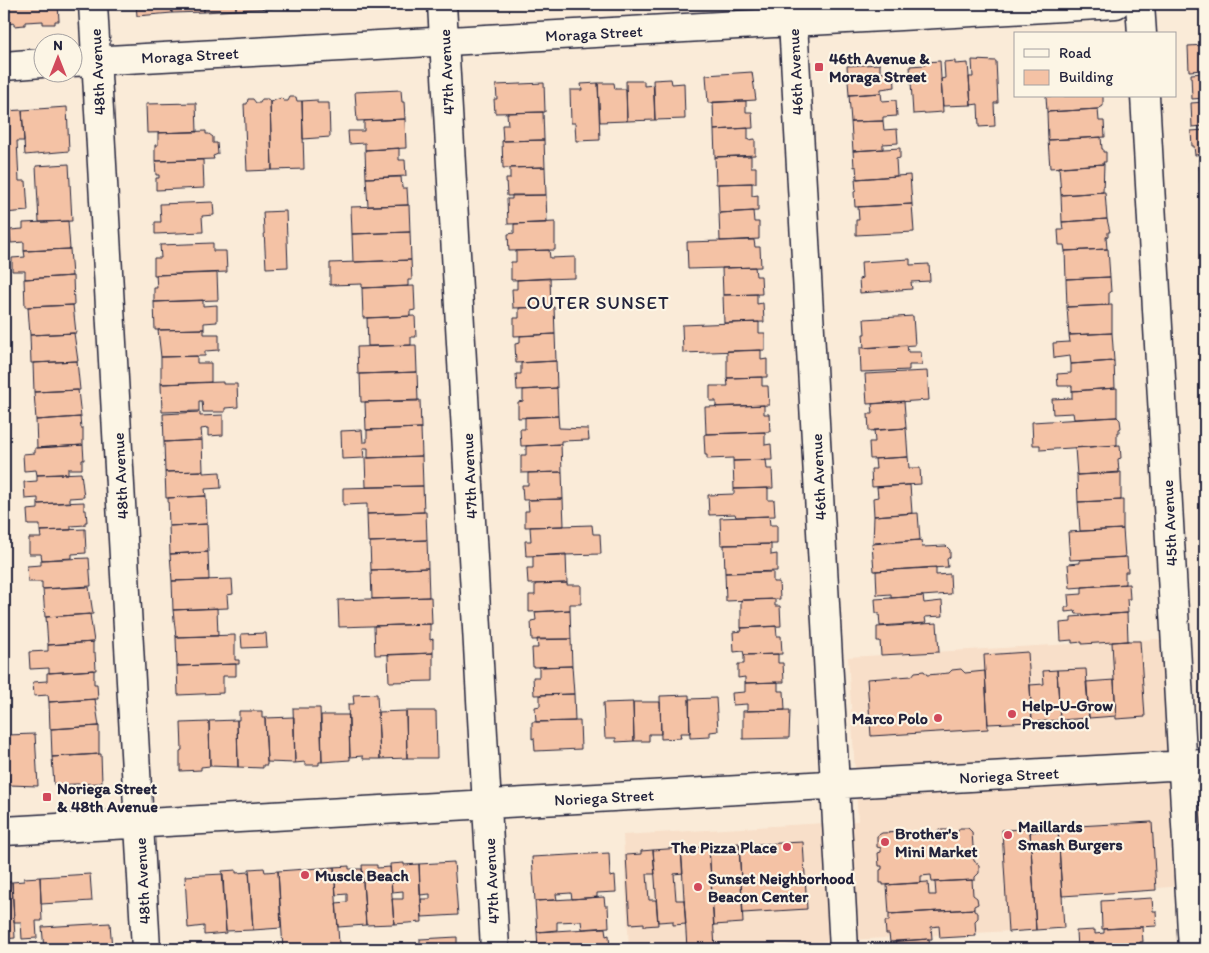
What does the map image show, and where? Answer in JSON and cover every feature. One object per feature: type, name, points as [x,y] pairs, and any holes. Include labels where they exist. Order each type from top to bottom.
[{"type":"street","name":"48th Avenue","points":[[93,4],[84,61],[139,823],[146,949]]},
{"type":"street","name":"47th Avenue","points":[[442,4],[495,949]]},
{"type":"street","name":"Moraga Street","points":[[84,61],[444,41],[792,13],[1116,4]]},
{"type":"street","points":[[1140,4],[1142,32]]},
{"type":"street","name":"46th Avenue","points":[[792,13],[844,949]]},
{"type":"street","points":[[4,66],[32,65]]},
{"type":"street","name":"45th Avenue","points":[[1145,98],[1194,765],[1193,949]]},
{"type":"street","name":"Noriega Street","points":[[4,831],[1194,765]]},
{"type":"shaded area","points":[[1175,638],[1182,765],[1205,764],[1205,884],[1063,896],[1064,928],[689,949],[629,949],[623,835],[858,821],[848,657]]},
{"type":"building","points":[[7,4],[58,4],[59,21],[55,21],[55,24],[43,24],[43,21],[25,22],[25,25],[14,26],[14,23],[8,24]]},
{"type":"building","points":[[136,4],[171,4],[172,13],[137,16]]},
{"type":"building","points":[[171,4],[204,4],[204,12],[172,13]]},
{"type":"building","points":[[204,4],[236,4],[236,10],[204,12]]},
{"type":"building","points":[[236,4],[273,4],[273,8],[236,10]]},
{"type":"building","points":[[1205,45],[1205,73],[1204,70],[1189,71],[1188,46]]},
{"type":"building","points":[[972,60],[996,61],[998,103],[994,103],[995,126],[979,127],[978,104],[971,105],[969,77],[973,77]]},
{"type":"building","points":[[940,61],[943,112],[913,114],[910,66]]},
{"type":"building","points":[[955,61],[955,64],[968,63],[971,105],[943,106],[941,79],[945,78],[944,62]]},
{"type":"building","points":[[880,64],[880,73],[894,72],[895,87],[881,89],[881,93],[849,95],[847,66]]},
{"type":"building","points":[[752,72],[756,100],[708,103],[706,75]]},
{"type":"building","points":[[1205,73],[1205,98],[1192,99],[1191,74]]},
{"type":"building","points":[[671,79],[672,84],[684,83],[685,119],[655,120],[653,80]]},
{"type":"building","points":[[626,81],[644,81],[644,86],[654,85],[655,120],[627,121]]},
{"type":"building","points":[[544,83],[545,112],[495,113],[496,85]]},
{"type":"building","points":[[598,83],[614,83],[615,89],[626,89],[627,121],[600,122]]},
{"type":"building","points":[[598,83],[600,140],[576,141],[575,123],[571,123],[570,90],[582,90],[581,84]]},
{"type":"building","points":[[401,90],[405,119],[357,121],[355,92]]},
{"type":"building","points":[[881,93],[882,101],[896,100],[897,116],[883,117],[883,121],[851,122],[849,95]]},
{"type":"building","points":[[290,97],[296,97],[297,101],[302,101],[304,169],[272,170],[270,102],[281,98],[284,101],[288,101]]},
{"type":"building","points":[[1046,98],[1103,98],[1103,106],[1098,109],[1047,112]]},
{"type":"building","points":[[248,99],[253,99],[256,103],[260,103],[262,99],[268,99],[270,102],[272,170],[247,171],[244,104],[247,104]]},
{"type":"building","points":[[317,100],[317,103],[329,103],[330,137],[303,139],[302,101]]},
{"type":"building","points":[[746,101],[746,112],[752,112],[753,128],[714,130],[713,102]]},
{"type":"building","points":[[1205,102],[1205,126],[1192,127],[1191,103]]},
{"type":"building","points":[[196,103],[197,132],[147,133],[146,104]]},
{"type":"building","points":[[67,107],[69,151],[25,155],[22,110]]},
{"type":"building","points":[[1098,109],[1099,121],[1104,121],[1105,137],[1048,140],[1047,112]]},
{"type":"building","points":[[22,110],[24,141],[17,141],[19,181],[26,181],[28,211],[4,213],[4,111]]},
{"type":"building","points":[[543,112],[544,140],[503,141],[502,125],[508,125],[507,113]]},
{"type":"building","points":[[405,119],[406,148],[365,150],[365,143],[349,144],[348,131],[364,131],[364,121]]},
{"type":"building","points":[[883,121],[884,130],[897,129],[898,143],[883,144],[883,149],[853,151],[851,122]]},
{"type":"building","points":[[748,128],[748,140],[755,139],[755,155],[715,157],[714,130]]},
{"type":"building","points":[[1205,130],[1205,154],[1195,155],[1191,131]]},
{"type":"building","points":[[206,131],[206,134],[213,137],[213,143],[217,143],[218,154],[213,156],[214,159],[155,161],[155,145],[158,145],[158,133]]},
{"type":"building","points":[[1101,137],[1103,152],[1106,152],[1106,162],[1103,162],[1104,164],[1050,168],[1048,140]]},
{"type":"building","points":[[544,140],[545,167],[503,168],[502,141]]},
{"type":"building","points":[[399,148],[399,160],[405,160],[406,176],[366,178],[365,150]]},
{"type":"building","points":[[900,148],[900,158],[896,159],[897,176],[857,179],[853,151]]},
{"type":"building","points":[[751,156],[751,167],[756,167],[756,183],[716,184],[715,157]]},
{"type":"building","points":[[1199,159],[1205,159],[1205,182],[1200,183]]},
{"type":"building","points":[[203,160],[204,188],[156,190],[156,178],[159,178],[159,175],[156,175],[155,161]]},
{"type":"building","points":[[69,164],[72,221],[39,222],[36,166]]},
{"type":"building","points":[[1104,164],[1103,192],[1061,195],[1059,167]]},
{"type":"building","points":[[545,167],[546,195],[507,196],[506,179],[510,179],[510,168]]},
{"type":"building","points":[[910,175],[912,204],[855,207],[855,179]]},
{"type":"building","points":[[401,177],[402,188],[407,188],[408,205],[368,206],[366,178]]},
{"type":"building","points":[[752,183],[752,196],[758,195],[758,211],[719,213],[718,184]]},
{"type":"building","points":[[1204,186],[1205,210],[1204,211]]},
{"type":"building","points":[[1105,192],[1107,219],[1062,222],[1061,195]]},
{"type":"building","points":[[512,195],[546,195],[547,223],[508,224],[507,199],[512,199]]},
{"type":"building","points":[[213,202],[214,215],[202,216],[203,232],[155,234],[155,222],[161,222],[160,204]]},
{"type":"building","points":[[912,204],[914,232],[856,235],[856,220],[859,220],[858,207]]},
{"type":"building","points":[[409,205],[410,232],[352,234],[351,207]]},
{"type":"building","points":[[286,211],[288,267],[266,268],[263,212]]},
{"type":"building","points":[[753,211],[754,222],[759,222],[759,239],[720,241],[719,213]]},
{"type":"building","points":[[1107,219],[1110,232],[1108,232],[1106,237],[1107,249],[1065,251],[1064,245],[1059,245],[1058,230],[1063,230],[1062,222]]},
{"type":"building","points":[[68,221],[70,249],[24,251],[24,242],[11,243],[10,230],[23,229],[23,223]]},
{"type":"building","points":[[555,222],[555,250],[509,251],[508,234],[514,233],[514,224]]},
{"type":"building","points":[[410,232],[411,260],[353,262],[352,234]]},
{"type":"building","points":[[754,240],[755,247],[760,247],[761,267],[688,269],[687,242]]},
{"type":"building","points":[[213,243],[213,251],[226,251],[227,272],[154,275],[154,258],[161,258],[160,245]]},
{"type":"building","points":[[70,249],[72,276],[25,279],[25,271],[12,271],[12,258],[25,257],[24,251]]},
{"type":"building","points":[[1108,249],[1110,277],[1066,279],[1065,251]]},
{"type":"building","points":[[549,250],[550,258],[575,257],[575,278],[511,280],[511,262],[516,262],[516,251]]},
{"type":"building","points":[[910,259],[910,265],[929,264],[930,281],[911,282],[912,289],[860,293],[859,279],[862,278],[861,262]]},
{"type":"building","points":[[411,260],[412,280],[408,280],[408,286],[362,288],[362,284],[330,285],[330,263]]},
{"type":"building","points":[[755,267],[756,276],[761,276],[762,294],[723,295],[722,268]]},
{"type":"building","points":[[217,273],[218,300],[154,302],[154,288],[157,288],[156,275]]},
{"type":"building","points":[[73,276],[74,305],[25,307],[24,279]]},
{"type":"building","points":[[1110,277],[1111,292],[1109,292],[1109,305],[1067,307],[1066,279]]},
{"type":"building","points":[[550,278],[551,307],[513,308],[512,289],[517,289],[517,280]]},
{"type":"building","points":[[414,286],[415,310],[410,311],[410,316],[363,318],[362,288]]},
{"type":"building","points":[[757,294],[757,304],[763,303],[764,322],[724,323],[723,295]]},
{"type":"building","points":[[203,300],[203,306],[217,305],[217,322],[204,323],[204,329],[155,330],[154,302]]},
{"type":"building","points":[[73,305],[76,333],[30,335],[28,307]]},
{"type":"building","points":[[1112,305],[1112,333],[1069,335],[1067,307]]},
{"type":"building","points":[[554,307],[555,334],[514,336],[514,318],[519,318],[519,308]]},
{"type":"building","points":[[415,316],[416,337],[411,337],[411,345],[368,346],[367,318]]},
{"type":"building","points":[[913,316],[915,345],[864,348],[864,319]]},
{"type":"building","points":[[759,322],[759,333],[765,333],[765,350],[683,353],[682,325]]},
{"type":"building","points":[[204,329],[204,334],[219,334],[219,350],[205,351],[205,356],[161,357],[158,330]]},
{"type":"building","points":[[74,333],[78,361],[31,363],[30,335]]},
{"type":"building","points":[[1112,333],[1114,361],[1071,364],[1070,356],[1054,358],[1053,343],[1070,342],[1069,335]]},
{"type":"building","points":[[555,334],[556,361],[516,363],[515,344],[520,343],[520,336]]},
{"type":"building","points":[[416,345],[417,372],[358,374],[357,347]]},
{"type":"building","points":[[907,345],[908,352],[921,352],[922,365],[909,365],[909,370],[861,372],[860,348]]},
{"type":"building","points":[[761,350],[761,360],[767,359],[767,377],[727,378],[727,351]]},
{"type":"building","points":[[197,356],[197,363],[211,363],[211,382],[161,384],[161,357]]},
{"type":"building","points":[[77,361],[80,390],[34,392],[33,363]]},
{"type":"building","points":[[556,361],[557,388],[517,390],[516,374],[521,374],[521,363]]},
{"type":"building","points":[[1114,361],[1115,388],[1072,391],[1072,386],[1058,386],[1057,374],[1071,373],[1071,364]]},
{"type":"building","points":[[927,371],[929,400],[867,404],[865,374]]},
{"type":"building","points":[[417,372],[418,401],[361,402],[360,374]]},
{"type":"building","points":[[762,377],[762,386],[768,386],[769,405],[716,407],[716,401],[710,401],[710,386],[728,386],[727,378]]},
{"type":"building","points":[[223,382],[223,384],[237,384],[238,407],[225,408],[225,412],[203,412],[202,401],[199,401],[199,411],[162,412],[161,384]]},
{"type":"building","points":[[557,388],[558,416],[518,418],[518,402],[523,401],[523,390]]},
{"type":"building","points":[[1117,388],[1117,417],[1074,419],[1073,413],[1053,414],[1052,399],[1072,398],[1072,391]]},
{"type":"building","points":[[78,390],[81,417],[36,420],[34,392]]},
{"type":"building","points":[[420,400],[421,428],[366,430],[365,402]]},
{"type":"building","points":[[904,401],[906,428],[869,431],[868,414],[873,414],[872,404]]},
{"type":"building","points":[[764,405],[764,414],[769,414],[770,432],[706,434],[705,407]]},
{"type":"building","points":[[200,412],[200,416],[223,415],[223,435],[208,436],[208,428],[201,429],[202,440],[164,442],[163,414]]},
{"type":"building","points":[[558,416],[559,428],[588,429],[589,440],[561,441],[561,444],[521,446],[520,429],[525,429],[525,417]]},
{"type":"building","points":[[80,417],[81,428],[83,428],[83,445],[37,448],[36,420]]},
{"type":"building","points":[[1117,417],[1120,420],[1121,428],[1119,433],[1117,433],[1117,445],[1040,450],[1040,445],[1033,445],[1032,422]]},
{"type":"building","points":[[421,428],[422,456],[368,458],[368,448],[363,448],[364,458],[342,459],[341,431],[362,430],[363,442],[367,442],[367,430]]},
{"type":"building","points":[[906,428],[908,457],[870,459],[869,442],[875,442],[874,430]]},
{"type":"building","points":[[765,432],[765,445],[771,444],[772,460],[733,461],[733,458],[707,459],[707,455],[705,455],[704,435],[706,434]]},
{"type":"building","points":[[202,440],[203,471],[165,472],[164,442]]},
{"type":"building","points":[[561,444],[562,472],[521,473],[521,455],[526,455],[526,446]]},
{"type":"building","points":[[83,445],[84,460],[82,460],[82,469],[68,469],[68,474],[37,475],[36,470],[24,471],[23,454],[35,453],[35,448]]},
{"type":"building","points":[[1120,445],[1119,473],[1077,475],[1075,448]]},
{"type":"building","points":[[422,456],[423,486],[366,487],[365,458]]},
{"type":"building","points":[[908,457],[909,468],[920,468],[921,484],[872,487],[871,469],[876,469],[875,459]]},
{"type":"building","points":[[766,460],[767,469],[772,469],[773,488],[734,489],[733,461]]},
{"type":"building","points":[[203,471],[203,473],[220,472],[221,488],[205,489],[206,496],[166,498],[165,472]]},
{"type":"building","points":[[562,472],[563,499],[523,500],[522,485],[528,485],[528,473]]},
{"type":"building","points":[[1121,472],[1121,500],[1078,502],[1077,475]]},
{"type":"building","points":[[81,473],[84,497],[69,498],[69,502],[38,504],[38,498],[25,499],[24,482],[37,481],[37,475]]},
{"type":"building","points":[[910,485],[912,513],[874,516],[873,498],[878,497],[877,487]]},
{"type":"building","points":[[423,486],[424,512],[367,514],[367,504],[343,505],[343,488]]},
{"type":"building","points":[[768,488],[768,500],[774,500],[775,516],[736,517],[735,514],[709,515],[708,495],[734,494],[734,489]]},
{"type":"building","points":[[206,496],[207,524],[169,526],[168,498]]},
{"type":"building","points":[[563,499],[564,526],[525,527],[525,511],[529,511],[528,500]]},
{"type":"building","points":[[1123,500],[1123,529],[1080,531],[1078,502]]},
{"type":"building","points":[[84,502],[87,522],[85,522],[85,525],[71,526],[71,530],[40,531],[40,525],[28,525],[27,510],[38,509],[38,504]]},
{"type":"building","points":[[426,512],[427,540],[368,542],[367,514]]},
{"type":"building","points":[[918,513],[920,540],[873,543],[874,516]]},
{"type":"building","points":[[769,516],[770,525],[777,525],[777,544],[721,545],[720,518]]},
{"type":"building","points":[[207,524],[208,552],[170,554],[169,526]]},
{"type":"building","points":[[592,525],[593,534],[600,534],[601,554],[526,556],[525,541],[531,541],[530,527]]},
{"type":"building","points":[[85,529],[86,553],[72,554],[72,558],[42,560],[41,554],[29,554],[29,538],[41,538],[40,531]]},
{"type":"building","points":[[1123,529],[1125,557],[1070,560],[1068,532]]},
{"type":"building","points":[[427,540],[428,568],[371,570],[370,542]]},
{"type":"building","points":[[921,540],[922,547],[946,546],[950,550],[950,557],[947,559],[948,567],[874,571],[872,544]]},
{"type":"building","points":[[771,544],[771,555],[777,554],[777,571],[725,573],[724,545]]},
{"type":"building","points":[[208,552],[209,580],[172,581],[170,554]]},
{"type":"building","points":[[566,554],[567,583],[528,584],[527,568],[533,568],[533,556]]},
{"type":"building","points":[[1127,557],[1128,572],[1125,572],[1125,584],[1070,588],[1068,564],[1080,563],[1080,560]]},
{"type":"building","points":[[89,558],[91,586],[42,589],[42,582],[28,582],[27,566],[41,565],[41,560]]},
{"type":"building","points":[[936,567],[936,575],[950,574],[951,594],[891,598],[891,594],[877,595],[876,571]]},
{"type":"building","points":[[428,568],[429,597],[372,599],[371,570]]},
{"type":"building","points":[[773,572],[773,582],[779,582],[780,599],[726,601],[725,573]]},
{"type":"building","points":[[232,579],[233,594],[227,595],[228,608],[173,610],[172,581]]},
{"type":"building","points":[[567,583],[567,585],[581,585],[581,604],[570,604],[570,610],[529,612],[529,595],[535,595],[535,584]]},
{"type":"building","points":[[1129,584],[1130,599],[1127,599],[1128,613],[1083,616],[1083,614],[1076,614],[1075,611],[1065,612],[1065,607],[1069,607],[1068,595],[1082,594],[1082,587]]},
{"type":"building","points":[[89,587],[93,614],[45,617],[43,589]]},
{"type":"building","points":[[923,596],[924,603],[942,601],[943,616],[925,617],[926,623],[880,626],[879,613],[876,613],[875,599]]},
{"type":"building","points":[[431,597],[432,624],[339,627],[338,600]]},
{"type":"building","points":[[775,599],[775,606],[780,606],[781,626],[741,628],[741,600]]},
{"type":"building","points":[[217,608],[218,636],[176,637],[173,610]]},
{"type":"building","points":[[570,610],[571,639],[532,640],[531,621],[536,620],[535,612]]},
{"type":"building","points":[[1127,613],[1128,641],[1082,644],[1082,642],[1072,643],[1072,640],[1061,641],[1060,623],[1071,622],[1071,617]]},
{"type":"building","points":[[90,614],[94,642],[48,645],[46,617]]},
{"type":"building","points":[[937,623],[939,652],[881,655],[880,641],[877,641],[877,627]]},
{"type":"building","points":[[430,624],[430,640],[433,639],[433,653],[375,655],[374,626]]},
{"type":"building","points":[[776,626],[777,636],[781,636],[782,654],[744,655],[743,651],[734,652],[733,632],[742,631],[741,628]]},
{"type":"building","points":[[266,633],[267,647],[242,648],[241,634]]},
{"type":"building","points":[[235,635],[235,660],[239,660],[239,664],[177,666],[176,637]]},
{"type":"building","points":[[537,639],[571,639],[572,666],[533,667],[532,648],[538,648]]},
{"type":"building","points":[[1140,641],[1145,717],[1116,719],[1112,642]]},
{"type":"building","points":[[93,642],[96,670],[49,673],[49,668],[30,669],[29,652],[48,651],[48,645]]},
{"type":"building","points":[[1028,652],[1032,722],[988,724],[984,655]]},
{"type":"building","points":[[433,653],[433,681],[389,682],[388,655]]},
{"type":"building","points":[[778,654],[778,663],[783,663],[784,682],[745,683],[745,677],[738,678],[738,664],[744,664],[744,655]]},
{"type":"building","points":[[236,664],[236,676],[223,676],[223,693],[178,695],[177,666]]},
{"type":"building","points":[[572,666],[574,694],[534,695],[533,677],[539,677],[539,667]]},
{"type":"building","points":[[961,669],[965,673],[985,671],[988,729],[871,736],[867,679],[912,676],[915,672],[924,671],[927,675],[949,673],[952,670]]},
{"type":"building","points":[[1086,669],[1089,718],[1060,720],[1057,670]]},
{"type":"building","points":[[94,670],[94,684],[97,684],[98,699],[49,702],[48,695],[34,696],[33,682],[47,681],[47,673]]},
{"type":"building","points":[[1057,670],[1060,720],[1032,722],[1030,685],[1044,684],[1043,671]]},
{"type":"building","points":[[1114,680],[1116,716],[1089,718],[1086,682]]},
{"type":"building","points":[[778,682],[778,691],[784,691],[785,710],[747,711],[747,704],[733,705],[732,693],[745,692],[745,683]]},
{"type":"building","points":[[377,694],[380,759],[363,759],[363,756],[350,757],[348,704],[354,704],[353,695]]},
{"type":"building","points":[[574,694],[575,721],[536,722],[535,707],[540,706],[540,695]]},
{"type":"building","points":[[689,695],[690,733],[680,733],[681,738],[661,739],[660,696]]},
{"type":"building","points":[[716,698],[718,731],[710,732],[710,737],[690,738],[689,699]]},
{"type":"building","points":[[95,699],[99,726],[50,729],[49,702]]},
{"type":"building","points":[[633,702],[634,741],[616,742],[616,738],[605,738],[603,703]]},
{"type":"building","points":[[633,702],[660,702],[661,734],[649,734],[649,741],[634,741]]},
{"type":"building","points":[[293,708],[320,708],[322,762],[319,762],[319,765],[305,765],[305,762],[295,763]]},
{"type":"building","points":[[790,710],[789,738],[743,739],[743,711]]},
{"type":"building","points":[[239,711],[262,711],[262,718],[265,718],[267,765],[263,765],[263,768],[238,767],[237,720],[239,720]]},
{"type":"building","points":[[406,711],[407,758],[380,759],[378,712]]},
{"type":"building","points":[[406,711],[436,711],[437,758],[407,758]]},
{"type":"building","points":[[321,715],[349,715],[350,760],[322,762]]},
{"type":"building","points":[[294,717],[295,763],[267,762],[265,718]]},
{"type":"building","points":[[237,720],[238,767],[210,766],[209,721]]},
{"type":"building","points":[[580,721],[581,749],[535,751],[534,738],[532,739],[532,722]]},
{"type":"building","points":[[209,722],[210,766],[201,767],[201,770],[180,771],[180,751],[182,750],[181,723]]},
{"type":"building","points":[[99,726],[99,754],[52,757],[51,729]]},
{"type":"building","points":[[35,734],[38,786],[9,785],[7,735]]},
{"type":"building","points":[[7,735],[9,787],[4,788],[4,736]]},
{"type":"building","points":[[101,754],[102,783],[54,785],[52,757]]},
{"type":"building","points":[[1152,822],[1156,890],[1062,896],[1058,827]]},
{"type":"building","points":[[960,828],[968,828],[972,832],[974,861],[979,865],[979,873],[975,880],[932,882],[931,875],[921,876],[921,883],[883,885],[883,883],[880,883],[880,870],[882,866],[879,866],[878,853],[881,852],[881,848],[877,847],[877,836],[882,833],[907,832],[907,836],[914,835],[914,832],[927,831],[927,834],[938,834],[938,830],[951,830],[951,833],[957,833]]},
{"type":"building","points":[[1030,829],[1036,930],[1008,932],[1002,830]]},
{"type":"building","points":[[1058,830],[1064,928],[1036,930],[1030,832]]},
{"type":"building","points":[[803,842],[807,909],[743,913],[739,845]]},
{"type":"building","points":[[739,843],[743,923],[714,925],[709,847]]},
{"type":"building","name":"Sunset Neighborhood Beacon Center","points":[[709,847],[715,949],[687,949],[681,848]]},
{"type":"building","points":[[681,848],[683,873],[674,874],[676,900],[684,900],[686,924],[673,925],[673,921],[658,922],[653,850]]},
{"type":"building","points":[[653,850],[655,874],[647,874],[649,900],[656,900],[658,925],[630,924],[626,855],[641,854],[641,851]]},
{"type":"building","points":[[609,853],[610,877],[615,876],[616,892],[597,893],[597,897],[572,899],[571,893],[556,894],[557,900],[535,901],[532,857]]},
{"type":"building","points":[[454,862],[458,915],[422,917],[421,899],[430,899],[430,894],[420,895],[419,864]]},
{"type":"building","points":[[404,863],[404,865],[419,864],[422,922],[394,924],[392,899],[403,899],[403,891],[392,892],[390,864]]},
{"type":"building","points":[[362,865],[377,865],[377,868],[390,867],[394,924],[366,925]]},
{"type":"building","points":[[349,866],[349,869],[362,869],[366,925],[338,927],[336,903],[347,902],[347,894],[336,895],[334,867]]},
{"type":"building","points":[[334,867],[339,944],[347,944],[348,949],[283,949],[278,871]]},
{"type":"building","points":[[264,868],[265,872],[278,871],[281,928],[253,930],[249,869]]},
{"type":"building","points":[[236,870],[236,873],[249,872],[253,930],[226,931],[222,871]]},
{"type":"building","points":[[90,874],[92,901],[41,904],[40,877]]},
{"type":"building","points":[[223,874],[226,933],[204,935],[204,926],[188,928],[185,876]]},
{"type":"building","points":[[40,877],[42,921],[36,921],[37,938],[22,939],[21,922],[14,922],[12,882],[24,881],[24,878]]},
{"type":"building","points":[[972,880],[973,895],[977,898],[978,904],[974,906],[974,909],[889,914],[887,885],[928,882],[929,895],[936,895],[935,882]]},
{"type":"building","points":[[4,882],[12,882],[15,938],[4,939]]},
{"type":"building","points":[[604,897],[605,906],[608,906],[609,927],[582,929],[581,921],[557,922],[557,930],[537,932],[535,901]]},
{"type":"building","points":[[1152,898],[1153,911],[1156,911],[1157,926],[1102,929],[1101,901]]},
{"type":"building","points":[[974,909],[978,913],[978,918],[975,921],[976,936],[940,938],[939,926],[931,927],[932,939],[890,942],[889,934],[886,934],[885,921],[889,921],[889,914]]},
{"type":"building","points":[[110,923],[112,949],[44,949],[42,927]]},
{"type":"building","points":[[1142,927],[1143,942],[1140,942],[1140,949],[1077,949],[1076,931],[1095,930],[1095,934],[1104,933],[1104,929]]},
{"type":"building","points":[[605,928],[606,936],[609,935],[610,949],[538,949],[537,932]]},
{"type":"building","points":[[457,937],[457,949],[420,949],[420,939]]},
{"type":"building","points":[[929,939],[930,949],[896,949],[895,941]]},
{"type":"building","points":[[808,945],[808,949],[748,949]]},
{"type":"place","name":"46th Avenue & Moraga Street","points":[[819,67]]},
{"type":"place","name":"Help-U-Grow Preschool","points":[[1012,714]]},
{"type":"place","name":"Marco Polo","points":[[938,718]]},
{"type":"place","name":"Noriega Street & 48th Avenue","points":[[47,797]]},
{"type":"place","name":"Maillards Smash Burgers","points":[[1008,835]]},
{"type":"place","name":"Brother's Mini Market","points":[[885,842]]},
{"type":"place","name":"The Pizza Place","points":[[787,847]]},
{"type":"place","name":"Muscle Beach","points":[[305,875]]},
{"type":"place","name":"Sunset Neighborhood Beacon Center","points":[[698,887]]},
{"type":"district","name":"OUTER SUNSET","points":[[598,302]]}]
